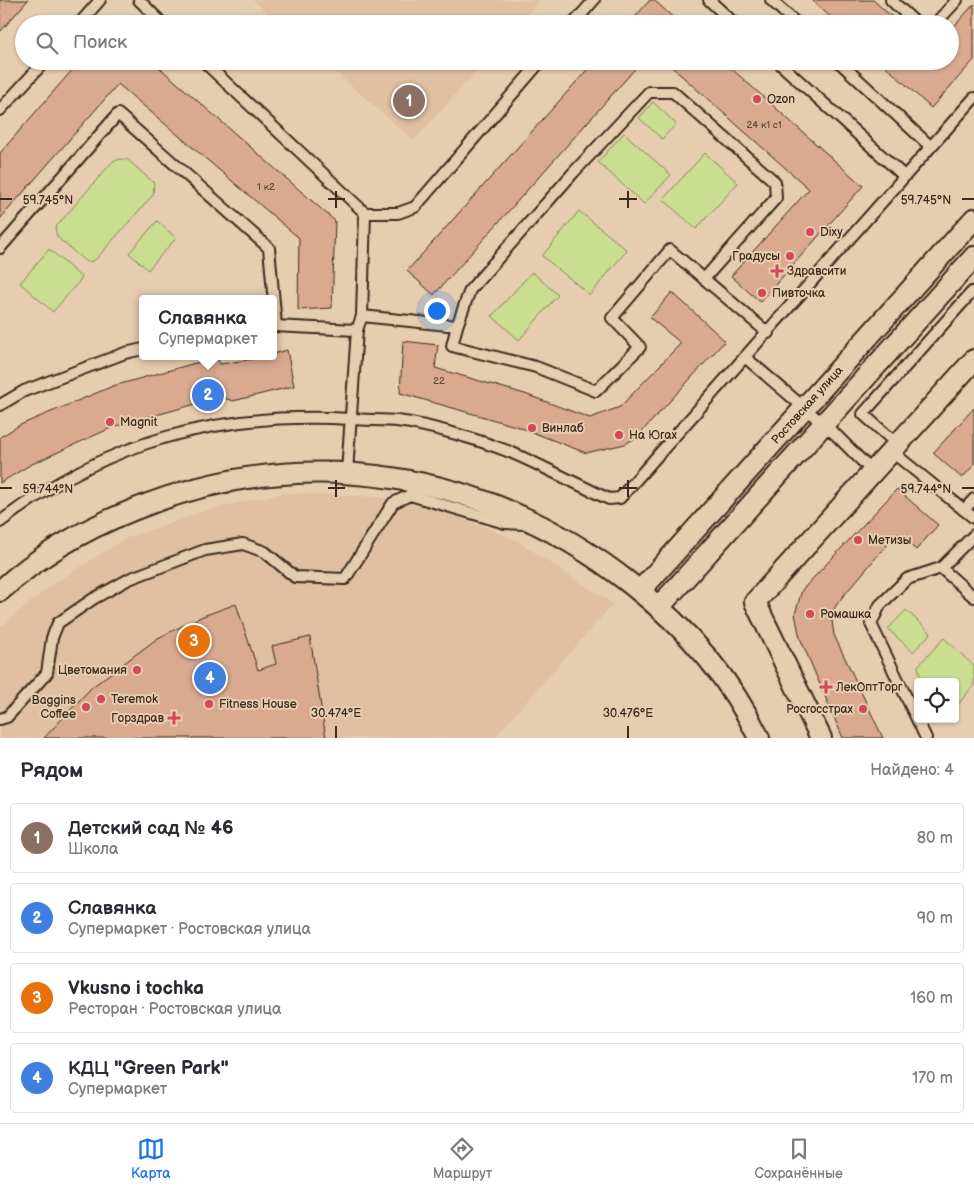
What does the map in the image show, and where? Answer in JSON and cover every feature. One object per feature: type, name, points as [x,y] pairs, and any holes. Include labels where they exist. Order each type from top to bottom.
[{"type":"street","name":"Ростовская улица","points":[[640,591],[974,219]]},
{"type":"street","name":"Ростовская улица","points":[[660,606],[974,257]]},
{"type":"street","points":[[821,738],[755,602],[974,360]]},
{"type":"street","points":[[0,591],[54,550],[107,520],[164,497],[224,481],[285,473],[347,472],[409,480],[470,495],[543,525],[577,544],[660,606],[695,643],[727,684],[759,738]]},
{"type":"lane","points":[[87,15],[100,0]]},
{"type":"lane","points":[[139,0],[154,15]]},
{"type":"lane","points":[[581,15],[594,0]]},
{"type":"lane","points":[[708,0],[725,15]]},
{"type":"lane","points":[[771,0],[787,15]]},
{"type":"lane","points":[[892,0],[908,15]]},
{"type":"lane","points":[[943,15],[957,0]]},
{"type":"lane","points":[[0,110],[37,70]]},
{"type":"lane","points":[[213,70],[365,213],[398,213],[415,207],[533,70]]},
{"type":"lane","points":[[787,70],[904,176]]},
{"type":"lane","points":[[848,70],[930,146]]},
{"type":"lane","points":[[704,279],[776,198],[775,182],[673,92],[649,92],[470,290],[452,346],[536,367],[596,391],[640,347],[612,318],[670,250],[704,279],[768,333]]},
{"type":"lane","points":[[0,522],[50,487],[121,453],[162,438],[240,420],[293,416],[398,421],[455,435],[509,452],[609,499],[620,498],[746,358],[974,98]]},
{"type":"lane","points":[[0,248],[118,114],[269,248],[273,295]]},
{"type":"lane","points":[[347,472],[358,330],[362,316],[365,213]]},
{"type":"lane","points":[[974,294],[972,292],[863,414],[894,448],[974,518]]},
{"type":"lane","points":[[362,316],[457,326]]},
{"type":"lane","points":[[277,325],[358,330]]},
{"type":"lane","points":[[0,405],[24,391],[125,353],[139,350]]},
{"type":"lane","points":[[746,358],[823,425],[873,472]]},
{"type":"lane","points":[[0,719],[7,717],[47,673],[52,638],[58,623],[94,598],[129,580],[205,550],[243,544],[265,552],[295,577],[345,579],[393,503],[410,495],[506,523],[543,525]]},
{"type":"lane","points":[[964,510],[974,499]]},
{"type":"lane","points":[[926,738],[871,624],[880,605],[907,579],[941,568],[974,535]]},
{"type":"lane","points":[[941,568],[974,597]]},
{"type":"shaded area","points":[[253,0],[540,0],[526,15],[270,15]]},
{"type":"shaded area","points":[[333,70],[477,70],[414,141]]},
{"type":"shaded area","points":[[282,493],[378,497],[444,511],[516,540],[613,604],[494,738],[0,738],[0,627],[49,587],[124,539],[207,510]]},
{"type":"green space","points":[[653,102],[676,124],[662,139],[639,118]]},
{"type":"green space","points":[[624,133],[671,175],[644,204],[598,162]]},
{"type":"green space","points":[[705,153],[738,183],[696,229],[663,199]]},
{"type":"green space","points":[[128,160],[154,183],[153,195],[97,258],[86,262],[57,237],[55,228],[113,161]]},
{"type":"green space","points":[[579,211],[627,250],[590,295],[542,256]]},
{"type":"green space","points":[[157,221],[176,238],[148,270],[129,253]]},
{"type":"green space","points":[[49,249],[82,278],[53,312],[20,283]]},
{"type":"green space","points":[[532,272],[558,295],[519,340],[492,316]]},
{"type":"green space","points":[[906,610],[931,633],[913,652],[888,629]]},
{"type":"green space","points":[[944,638],[974,666],[974,685],[959,703],[959,678],[920,678],[918,666]]},
{"type":"building","points":[[0,0],[28,0],[0,32]]},
{"type":"building","points":[[650,0],[654,0],[670,15],[637,15]]},
{"type":"building","points":[[812,0],[873,0],[890,15],[828,15]]},
{"type":"building","points":[[974,4],[974,60],[931,108],[890,70],[959,70],[959,21]]},
{"type":"building","points":[[72,70],[162,70],[335,221],[332,308],[298,310],[299,238],[118,84],[0,219],[0,153]]},
{"type":"building","points":[[587,70],[634,70],[434,295],[407,271]]},
{"type":"building","points":[[675,70],[733,70],[863,186],[760,302],[731,276],[809,189]]},
{"type":"building","points":[[672,292],[725,341],[637,437],[625,444],[586,453],[519,427],[400,393],[403,341],[438,345],[435,368],[525,394],[590,418],[620,407],[681,343],[650,318]]},
{"type":"building","points":[[287,350],[294,386],[233,401],[221,397],[113,427],[30,465],[0,483],[0,437],[20,425],[113,386],[206,360],[218,360],[220,364],[246,360],[277,360],[277,353]]},
{"type":"building","points":[[974,408],[974,465],[962,478],[933,453]]},
{"type":"building","points":[[897,489],[938,525],[916,550],[897,533],[839,601],[831,614],[834,635],[883,738],[843,738],[800,638],[795,614],[802,590]]},
{"type":"building","points":[[236,604],[258,670],[276,664],[272,646],[310,637],[326,738],[44,738],[92,687],[158,638],[203,616]]},
{"type":"place","name":"Ozon","points":[[757,99]]},
{"type":"place","name":"Детский сад № 46","points":[[409,101]]},
{"type":"place","name":"Dixy","points":[[810,232]]},
{"type":"place","name":"Градусы","points":[[790,256]]},
{"type":"place","name":"Здравсити","points":[[777,271]]},
{"type":"place","name":"Пивточка","points":[[762,293]]},
{"type":"place","name":"Славянка","points":[[208,395]]},
{"type":"place","name":"Magnit","points":[[110,422]]},
{"type":"place","name":"Винлаб","points":[[532,428]]},
{"type":"place","name":"На Югах","points":[[619,435]]},
{"type":"place","name":"Метизы","points":[[858,540]]},
{"type":"place","name":"Ромашка","points":[[810,614]]},
{"type":"place","name":"Vkusno i tochka","points":[[194,641]]},
{"type":"place","name":"Цветомания","points":[[137,670]]},
{"type":"place","name":"КДЦ \"Green Park\"","points":[[210,678]]},
{"type":"place","name":"ЛекОптТорг","points":[[826,687]]},
{"type":"place","name":"Teremok","points":[[101,699]]},
{"type":"place","name":"Fitness House","points":[[209,704]]},
{"type":"place","name":"Baggins Coffee","points":[[86,707]]},
{"type":"place","name":"Росгосстрах","points":[[863,709]]},
{"type":"place","name":"Горздрав","points":[[174,718]]}]
